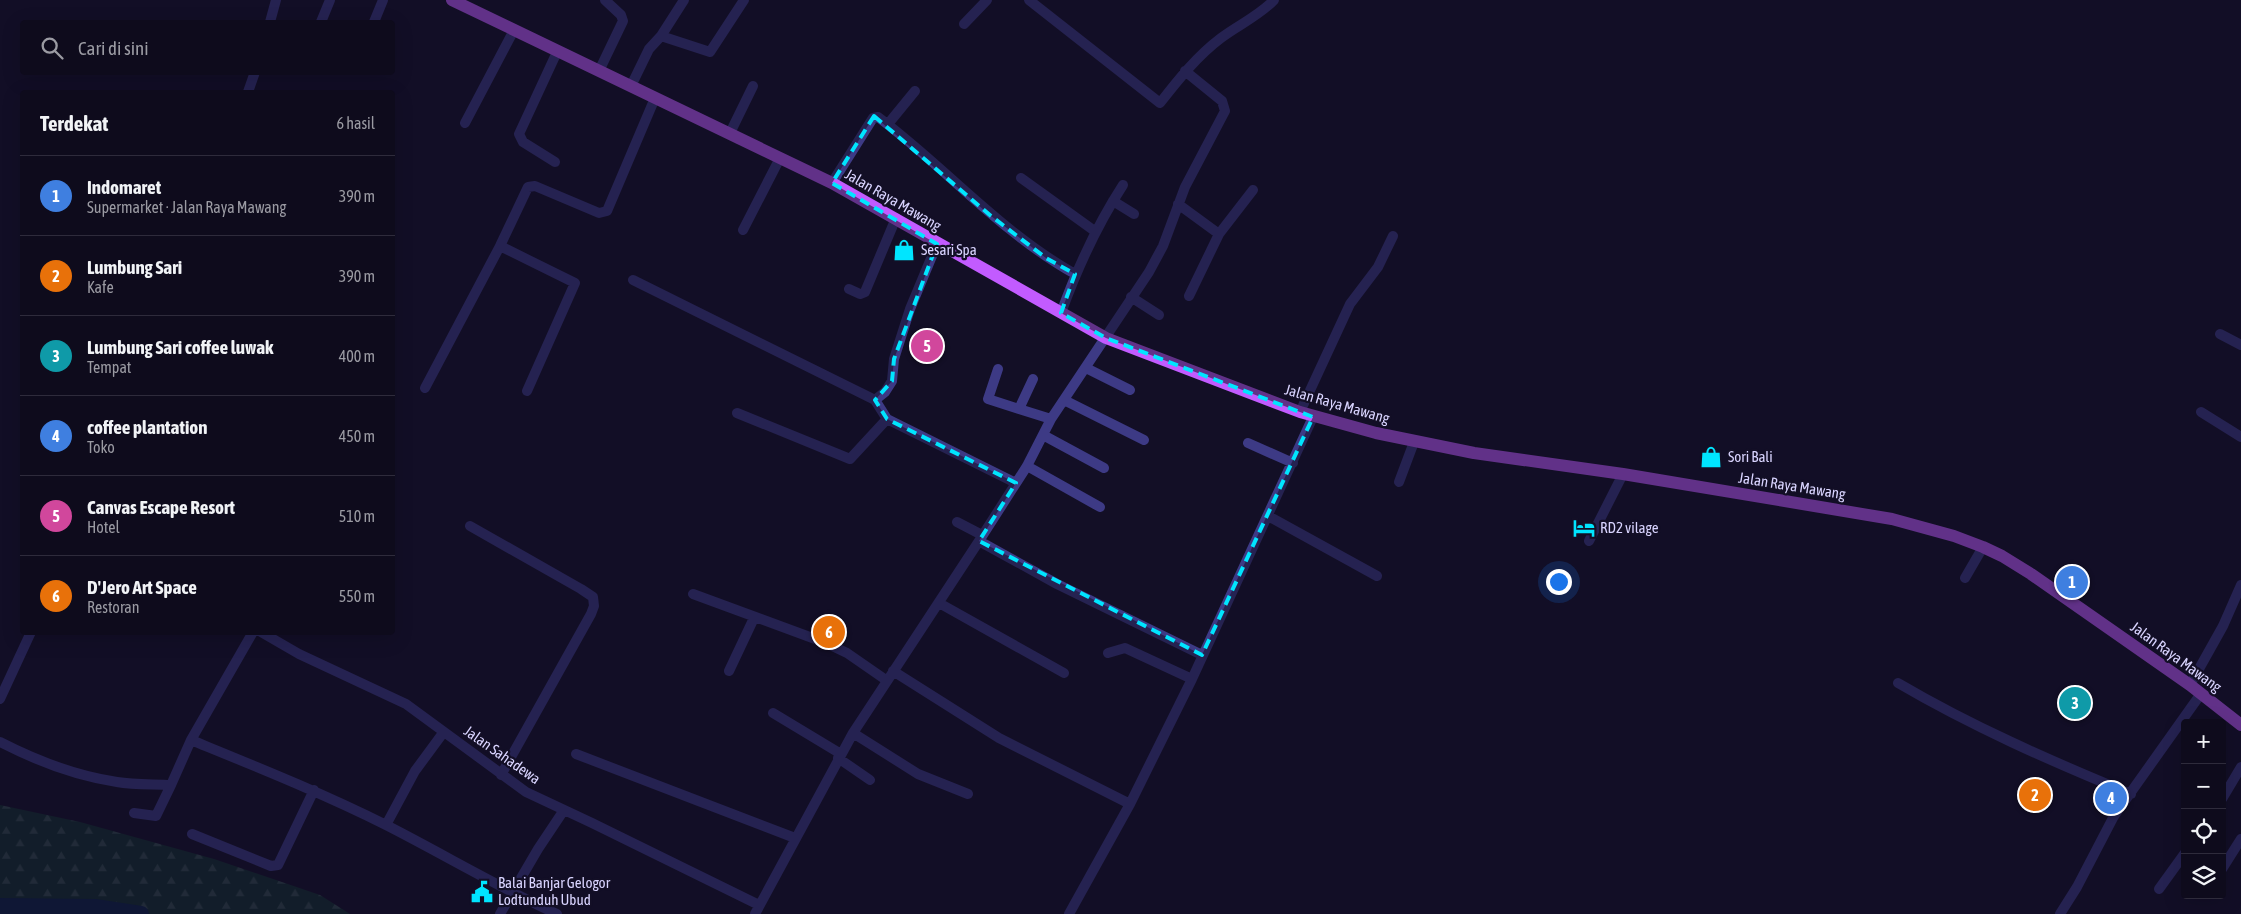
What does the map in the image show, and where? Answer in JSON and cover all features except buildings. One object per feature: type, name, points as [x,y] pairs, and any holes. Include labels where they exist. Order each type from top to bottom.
[{"type":"main road","name":"Jalan Raya Mawang","points":[[452,0],[477,10],[557,52],[832,183],[1106,338],[1300,412],[1414,442],[1555,466],[1623,474],[1892,519],[1954,536],[1983,547],[2032,574],[2190,686],[2241,725]]},
{"type":"street","points":[[271,20],[276,0]]},
{"type":"street","points":[[322,20],[330,0]]},
{"type":"street","points":[[375,20],[383,0]]},
{"type":"street","points":[[599,71],[623,21],[621,14],[605,0]]},
{"type":"street","points":[[631,86],[649,49],[661,36],[684,0]]},
{"type":"street","points":[[661,36],[710,52],[744,0]]},
{"type":"street","points":[[964,24],[986,0]]},
{"type":"street","points":[[1029,0],[1160,103],[1185,71],[1220,39],[1267,8],[1274,0]]},
{"type":"street","points":[[465,123],[514,30]]},
{"type":"street","points":[[555,162],[521,140],[519,134],[557,52]]},
{"type":"street","points":[[757,910],[852,733],[1016,484],[1051,419],[1149,272],[1163,246],[1178,204],[1225,111],[1222,101],[1185,71]]},
{"type":"street","points":[[249,90],[254,75]]},
{"type":"street","points":[[730,133],[753,86]]},
{"type":"street","points":[[888,124],[915,90]]},
{"type":"street","points":[[425,388],[500,246],[528,187],[535,186],[599,214],[606,211],[655,98]]},
{"type":"street","points":[[832,183],[873,118],[878,117],[991,216],[1046,258],[1075,274]]},
{"type":"street","points":[[743,230],[780,158]]},
{"type":"street","points":[[1021,178],[1096,232]]},
{"type":"street","points":[[1061,314],[1075,274],[1123,185]]},
{"type":"street","points":[[1189,296],[1219,234],[1254,190]]},
{"type":"street","points":[[1113,201],[1134,214]]},
{"type":"street","points":[[1178,204],[1219,234]]},
{"type":"street","points":[[849,289],[860,294],[864,292],[896,218]]},
{"type":"street","points":[[1300,412],[1350,304],[1378,267],[1393,236]]},
{"type":"street","points":[[875,400],[885,392],[892,381],[894,359],[910,309],[938,244]]},
{"type":"street","points":[[500,246],[576,282],[526,391]]},
{"type":"street","points":[[633,280],[875,400],[887,419],[1016,484]]},
{"type":"street","points":[[1131,297],[1159,315]]},
{"type":"street","points":[[2220,334],[2241,345]]},
{"type":"street","points":[[1086,368],[1130,390]]},
{"type":"street","points":[[998,369],[988,399],[1051,419]]},
{"type":"street","points":[[1020,409],[1033,379]]},
{"type":"street","points":[[1064,400],[1144,440]]},
{"type":"street","points":[[2201,412],[2241,437]]},
{"type":"street","points":[[737,413],[850,459],[887,419]]},
{"type":"street","points":[[1069,914],[1130,804],[1192,679],[1314,417]]},
{"type":"street","points":[[1042,434],[1104,468]]},
{"type":"street","points":[[1399,482],[1414,442]]},
{"type":"street","points":[[1248,444],[1293,463]]},
{"type":"street","points":[[1026,466],[1100,507]]},
{"type":"street","points":[[1589,541],[1623,474]]},
{"type":"street","points":[[1268,516],[1377,576]]},
{"type":"street","points":[[957,522],[1057,584],[1202,655]]},
{"type":"street","points":[[470,526],[581,589],[593,597],[594,601],[591,614],[502,775]]},
{"type":"street","points":[[1965,578],[1983,547]]},
{"type":"street","points":[[2190,686],[2223,626],[2241,585]]},
{"type":"street","points":[[693,594],[826,643],[848,654],[886,680]]},
{"type":"street","points":[[939,603],[1064,673]]},
{"type":"street","points":[[729,671],[754,618]]},
{"type":"street","points":[[0,699],[30,635]]},
{"type":"street","points":[[134,813],[156,816],[191,740],[251,635]]},
{"type":"street","name":"Jalan Sahadewa","points":[[267,635],[299,654],[406,704],[442,733],[526,792],[757,910]]},
{"type":"street","points":[[1108,653],[1125,648],[1192,679]]},
{"type":"street","points":[[893,671],[998,738],[1130,804]]},
{"type":"street","points":[[1898,683],[1952,715],[2034,754],[2131,794]]},
{"type":"street","points":[[2060,914],[2078,888],[2114,816],[2200,695]]},
{"type":"street","points":[[773,713],[840,756],[870,780]]},
{"type":"street","points":[[386,825],[415,771],[442,733]]},
{"type":"street","points":[[852,733],[918,774],[968,794]]},
{"type":"street","points":[[191,740],[314,790],[386,825],[512,893],[557,914]]},
{"type":"street","points":[[0,742],[51,763],[98,779],[119,783],[171,785]]},
{"type":"street","points":[[576,754],[794,838]]},
{"type":"street","points":[[2226,791],[2241,767]]},
{"type":"street","points":[[192,834],[271,866],[278,866],[314,790]]},
{"type":"street","points":[[500,914],[564,810]]},
{"type":"street","points":[[2226,863],[2241,839]]},
{"type":"street","points":[[2159,889],[2184,854]]},
{"type":"highlighted area","points":[[874,116],[991,216],[1046,258],[1075,274],[1061,313],[1106,338],[1313,417],[1202,655],[979,541],[1016,483],[887,419],[875,400],[892,381],[894,359],[937,244],[832,183]]},
{"type":"green space","points":[[0,805],[80,822],[214,859],[320,895],[350,914],[0,914]]},
{"type":"waterway","points":[[0,906],[95,907],[141,914]]},
{"type":"place","name":"Sesari Spa","points":[[904,250]]},
{"type":"place","name":"Canvas Escape Resort","points":[[927,346]]},
{"type":"place","name":"Sori Bali","points":[[1711,457]]},
{"type":"place","name":"RD2 vilage","points":[[1584,528]]},
{"type":"place","name":"Indomaret","points":[[2072,582]]},
{"type":"place","name":"D'Jero Art Space","points":[[829,632]]},
{"type":"place","name":"Lumbung Sari coffee luwak","points":[[2075,703]]},
{"type":"place","name":"Lumbung Sari","points":[[2035,795]]},
{"type":"place","name":"coffee plantation","points":[[2111,798]]},
{"type":"place","name":"Balai Banjar Gelogor Lodtunduh Ubud","points":[[482,892]]}]
